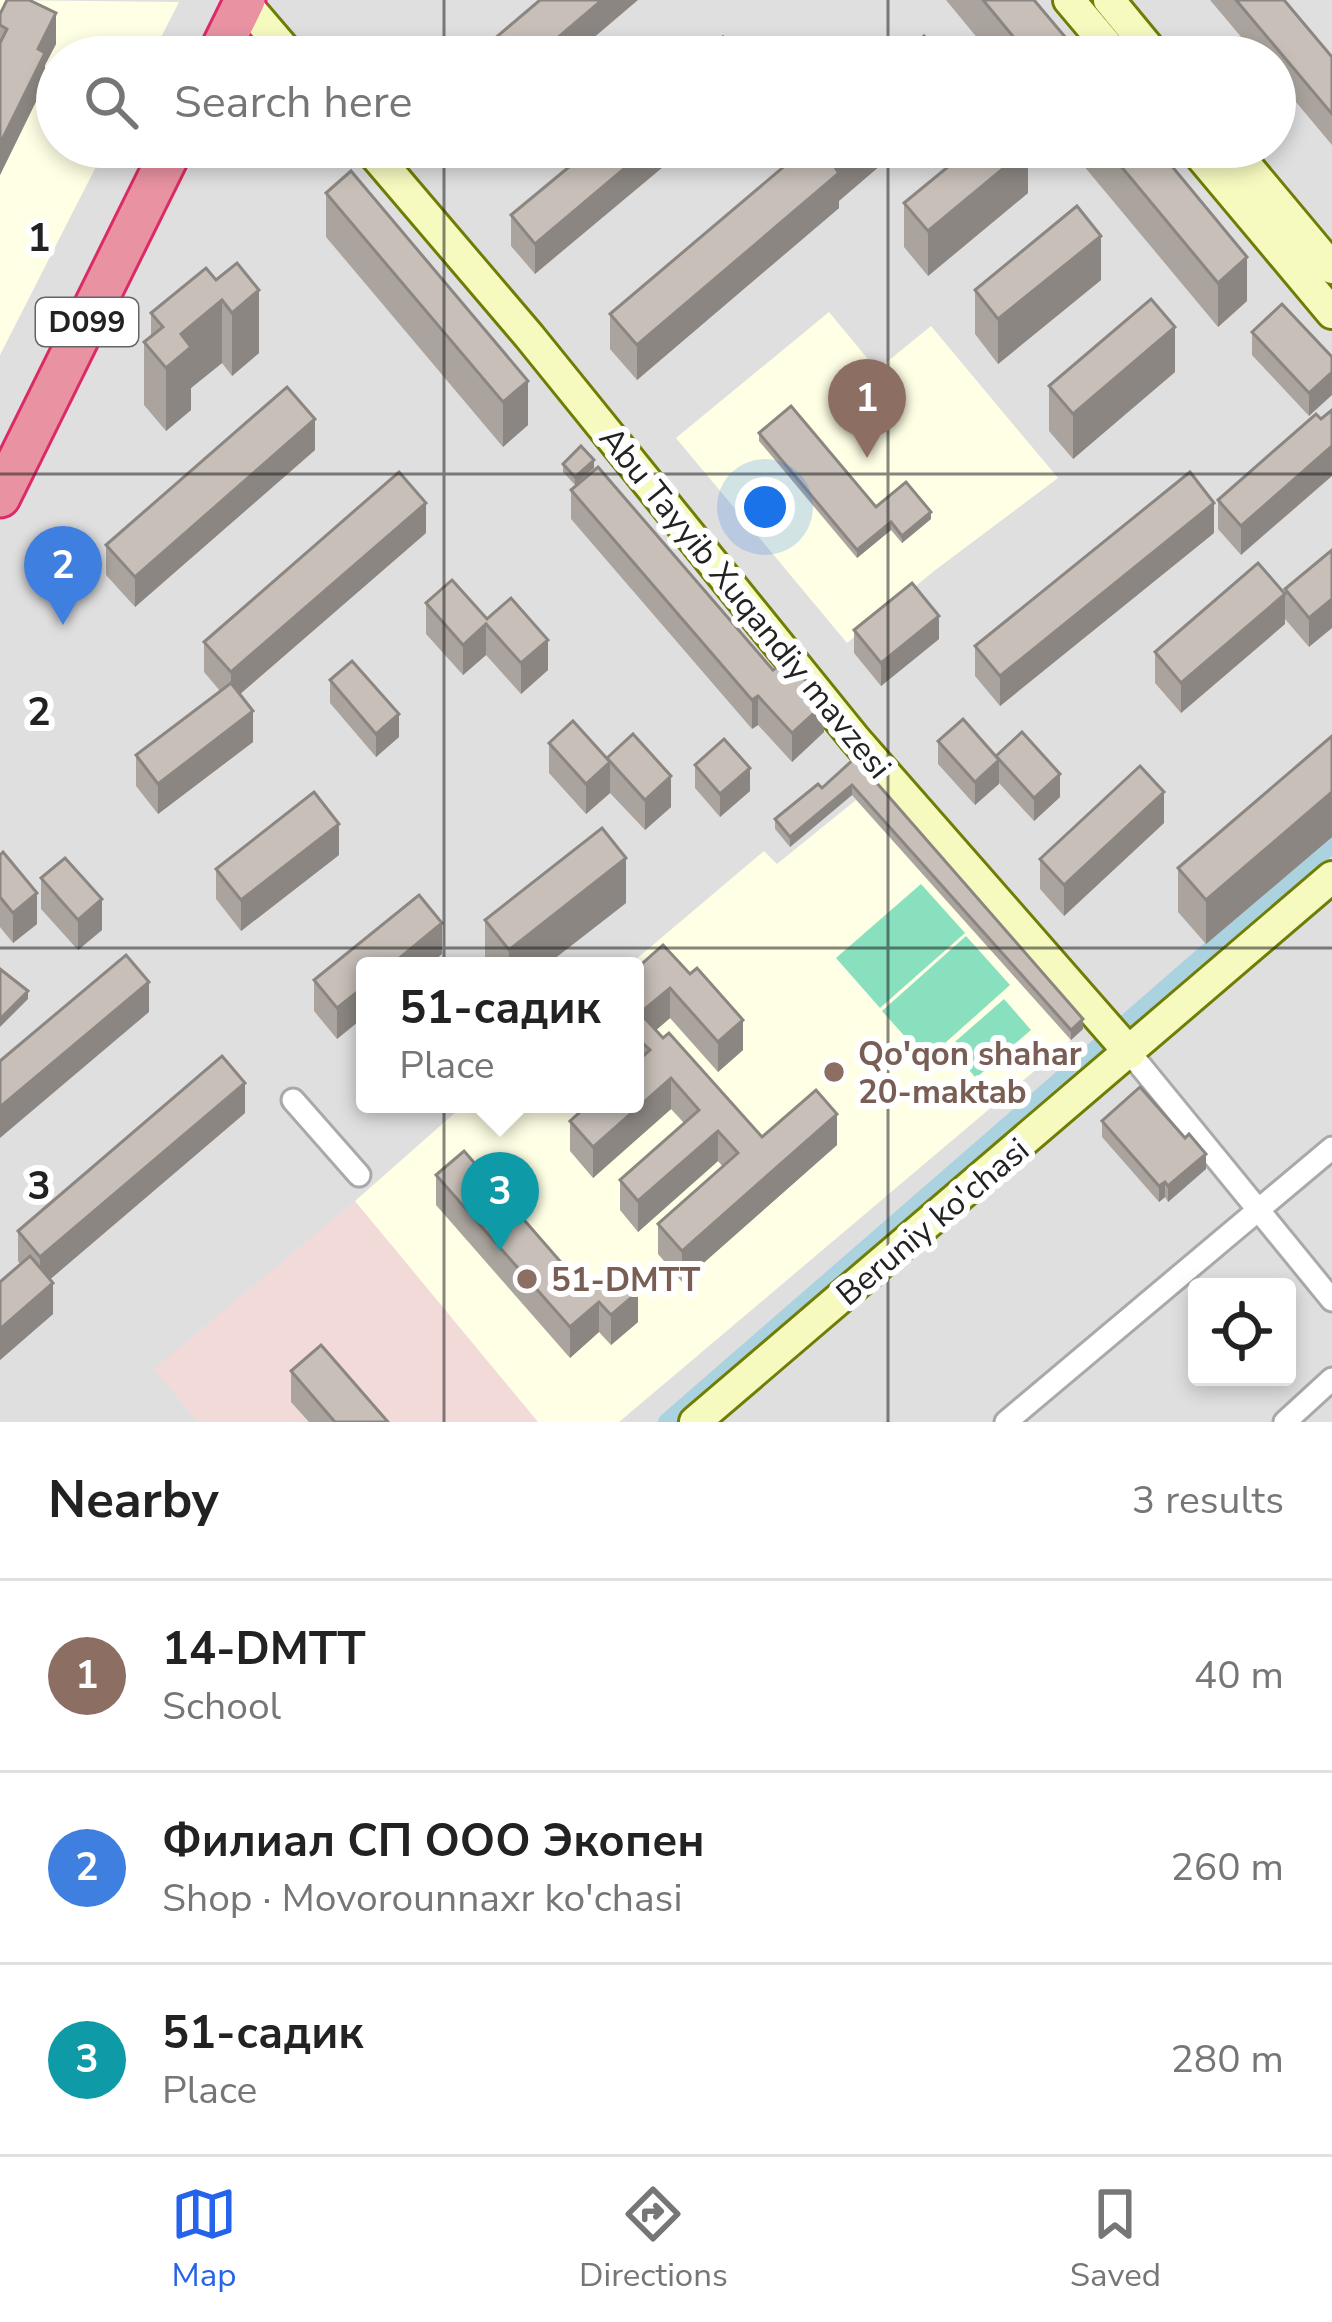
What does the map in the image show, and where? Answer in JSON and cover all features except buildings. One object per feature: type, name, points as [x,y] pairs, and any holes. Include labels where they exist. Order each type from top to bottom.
[{"type":"highway","points":[[227,36],[244,1]]},
{"type":"highway","name":"D099","points":[[0,497],[163,168]]},
{"type":"main road","points":[[1069,0],[1099,36]]},
{"type":"main road","points":[[1109,0],[1139,36]]},
{"type":"main road","points":[[244,1],[273,36]]},
{"type":"main road","name":"Abu Tayyib Xuqandiy mavzesi","points":[[386,168],[855,739],[1130,1053]]},
{"type":"main road","points":[[1210,168],[1332,313]]},
{"type":"main road","points":[[1249,168],[1332,268]]},
{"type":"main road","name":"Beruniy ko'chasi","points":[[694,1422],[1332,878]]},
{"type":"street","points":[[1130,1053],[1332,1300]]},
{"type":"street","points":[[293,1100],[359,1175]]},
{"type":"street","points":[[1006,1422],[1332,1148]]},
{"type":"street","points":[[1285,1422],[1332,1378]]},
{"type":"shaded area","points":[[0,0],[1332,0],[1332,1422],[0,1422]]},
{"type":"shaded area","points":[[0,0],[179,2],[162,36],[36,36],[36,168],[95,168],[0,355]]},
{"type":"shaded area","points":[[829,312],[877,370],[931,326],[1058,478],[847,643],[676,438]]},
{"type":"shaded area","name":"Qo'qon shahar 20-maktab","points":[[856,800],[1071,1040],[619,1422],[538,1422],[355,1201],[455,1113],[644,1113],[644,957],[639,957],[764,851],[777,864]]},
{"type":"shaded area","points":[[355,1201],[538,1422],[198,1422],[154,1369]]},
{"type":"green space","points":[[921,884],[965,933],[880,1008],[836,958]]},
{"type":"green space","points":[[966,936],[1010,985],[926,1060],[882,1011]]},
{"type":"green space","points":[[1004,999],[1031,1030],[976,1078],[949,1047]]},
{"type":"waterway","points":[[1125,1024],[1332,844]]},
{"type":"waterway","points":[[667,1422],[1102,1044]]},
{"type":"place","name":"14-DMTT","points":[[867,458]]},
{"type":"place","name":"Филиал СП ООО Экопен","points":[[63,625]]},
{"type":"place","name":"Qo'qon shahar 20-maktab","points":[[834,1072]]},
{"type":"place","name":"51-садик","points":[[500,1251]]},
{"type":"place","name":"51-DMTT","points":[[527,1279]]}]
